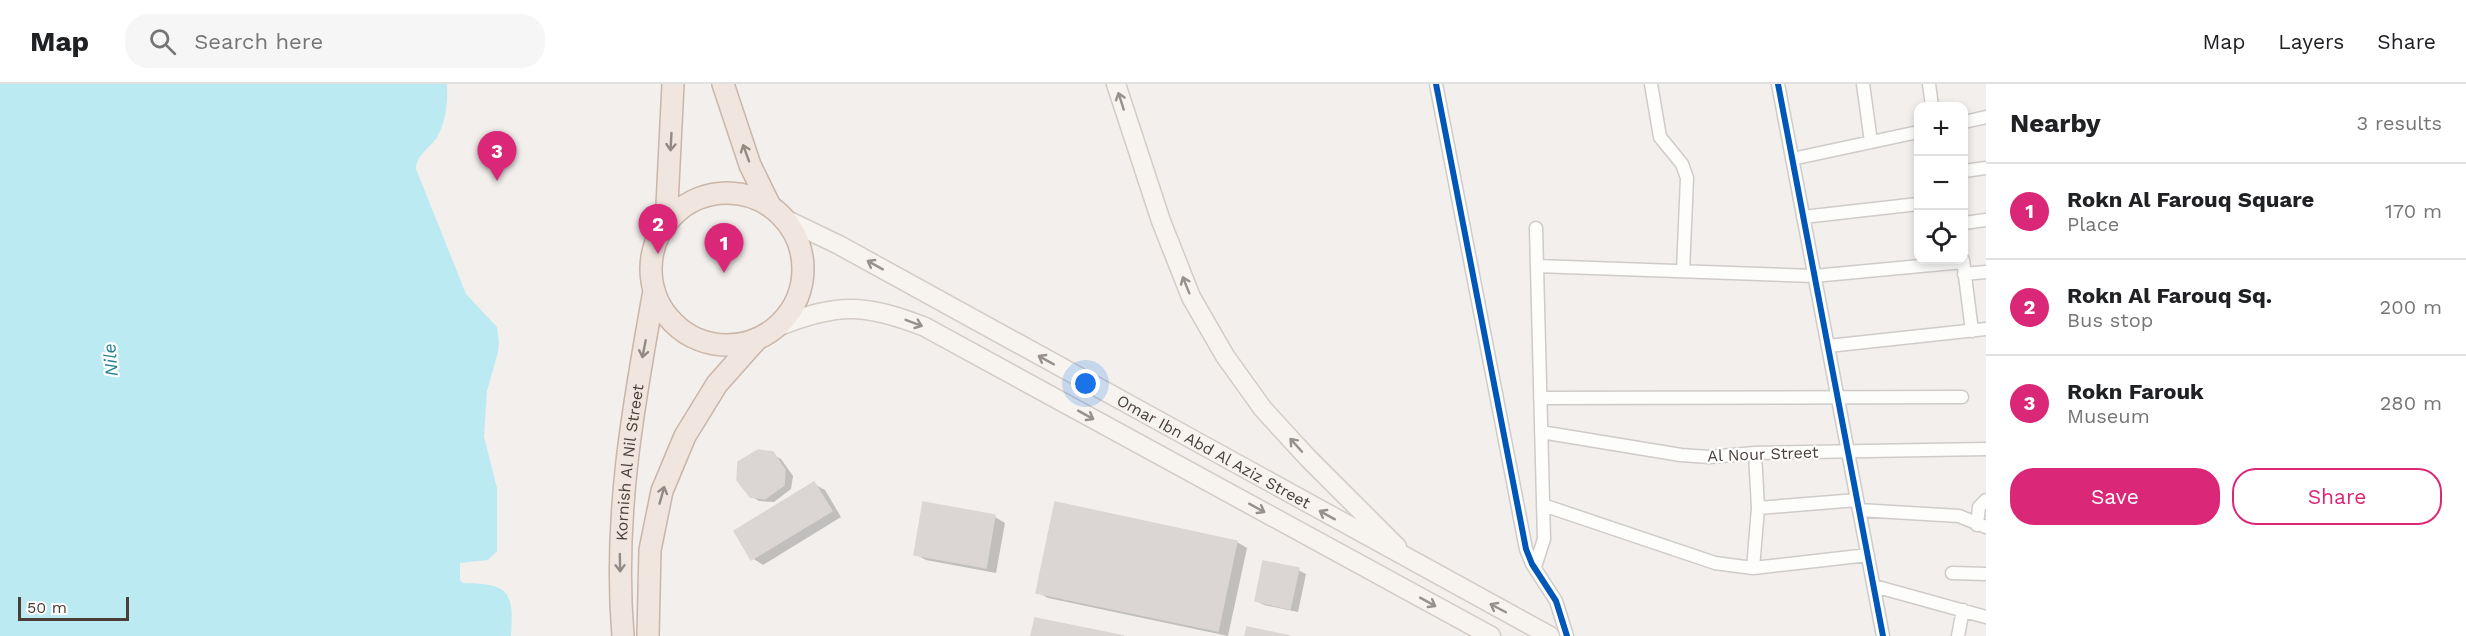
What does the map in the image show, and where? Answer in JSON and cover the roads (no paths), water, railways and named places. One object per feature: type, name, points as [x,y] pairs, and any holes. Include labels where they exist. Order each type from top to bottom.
[{"type":"highway","points":[[666,225],[673,84]]},
{"type":"highway","points":[[723,84],[750,165],[777,212],[795,234],[799,244],[804,274],[800,294],[777,327],[757,339],[726,345],[695,338],[670,319],[654,291],[651,268],[655,245],[666,225],[679,211],[696,200],[714,195],[734,194],[753,198],[777,212]]},
{"type":"highway","name":"Kornish Al Nil Street","points":[[622,636],[620,538],[626,452],[654,291]]},
{"type":"highway","name":"Kornish Al Nil Street","points":[[648,636],[650,550],[662,491],[685,436],[712,393],[757,339]]},
{"type":"main road","points":[[1116,84],[1161,221],[1191,297],[1225,356],[1263,409],[1410,561]]},
{"type":"main road","name":"Omar Ibn Abd Al Aziz Street","points":[[777,212],[1550,636]]},
{"type":"main road","name":"Omar Ibn Abd Al Aziz Street","points":[[777,327],[813,313],[851,308],[889,313],[925,327],[1491,636]]},
{"type":"street","points":[[1436,84],[1526,549],[1556,601],[1567,636]]},
{"type":"street","points":[[1651,84],[1660,137],[1682,164],[1687,178],[1683,271]]},
{"type":"street","points":[[1778,84],[1883,636]]},
{"type":"street","points":[[1863,84],[1871,142]]},
{"type":"street","points":[[1929,84],[1931,102]]},
{"type":"street","points":[[1968,121],[1986,117]]},
{"type":"street","points":[[1792,159],[1914,133]]},
{"type":"street","points":[[1968,170],[1986,168]]},
{"type":"street","points":[[1803,217],[1914,204]]},
{"type":"street","points":[[1968,222],[1986,220]]},
{"type":"street","points":[[1535,567],[1544,539],[1536,228]]},
{"type":"street","points":[[1537,266],[1814,276],[1963,265],[1986,272]]},
{"type":"street","points":[[1963,265],[1972,331]]},
{"type":"street","points":[[1828,346],[1986,329]]},
{"type":"street","points":[[1540,398],[1962,397]]},
{"type":"street","name":"Al Nour Street","points":[[1541,432],[1681,455],[1709,457],[1755,453],[1986,449]]},
{"type":"street","points":[[1753,568],[1758,508],[1755,453]]},
{"type":"street","points":[[1981,526],[1979,507],[1986,500]]},
{"type":"street","points":[[1543,505],[1715,563],[1753,568],[1868,555]]},
{"type":"street","points":[[1758,508],[1858,505],[1959,516],[1970,519],[1981,526]]},
{"type":"street","points":[[1952,573],[1986,574]]},
{"type":"street","points":[[1874,586],[1986,617]]},
{"type":"street","points":[[1958,636],[1963,610]]},
{"type":"water","name":"Nile","points":[[0,84],[447,84],[447,105],[442,126],[436,139],[420,156],[416,169],[466,294],[497,327],[499,342],[487,391],[484,437],[497,488],[497,551],[488,560],[460,563],[460,580],[463,583],[490,585],[505,593],[511,608],[511,636],[0,636]]},
{"type":"place","name":"Rokn Farouk","points":[[497,181]]},
{"type":"place","name":"Rokn Al Farouq Sq.","points":[[658,254]]},
{"type":"place","name":"Rokn Al Farouq Square","points":[[724,273]]}]
